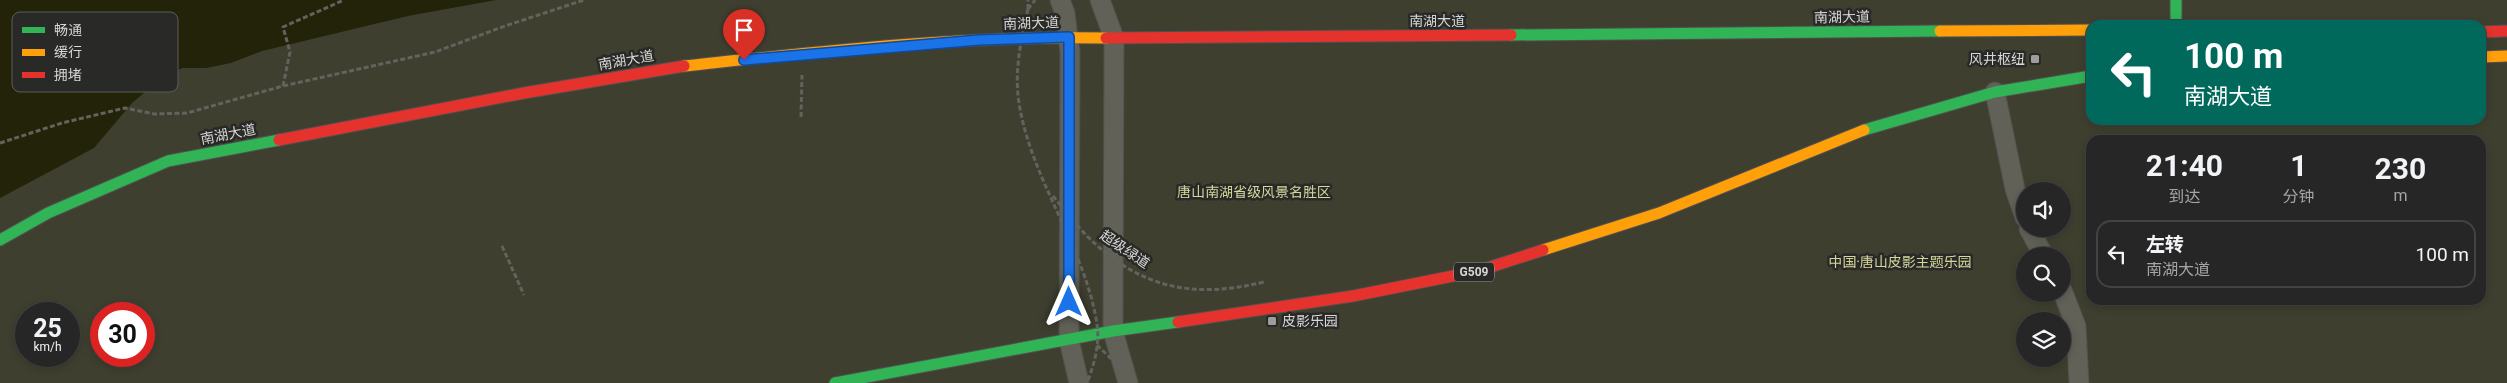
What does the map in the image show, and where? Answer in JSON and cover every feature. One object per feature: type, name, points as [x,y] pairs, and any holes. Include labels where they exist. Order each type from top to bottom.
[{"type":"main road","points":[[2176,0],[2176,20]]},
{"type":"main road","name":"南湖大道","points":[[0,240],[48,213],[168,161],[666,68],[803,53],[979,40],[1069,37],[2086,30]]},
{"type":"main road","points":[[2486,32],[2507,31]]},
{"type":"main road","points":[[2486,57],[2507,56]]},
{"type":"main road","name":"G509","points":[[835,383],[1113,331],[1353,296],[1478,271],[1659,213],[1859,131],[1995,92],[2086,77]]},
{"type":"street","points":[[1060,0],[1069,37],[1069,340],[1079,383]]},
{"type":"street","points":[[1100,0],[1114,38],[1113,331],[1128,383]]},
{"type":"street","points":[[1995,92],[2016,192]]},
{"type":"street","points":[[2067,302],[2076,326],[2079,383]]},
{"type":"path","points":[[283,86],[290,52],[283,27],[344,0]]},
{"type":"path","points":[[0,143],[62,123],[125,108],[154,114],[187,113],[283,86],[435,52],[584,0]]},
{"type":"path","name":"超级绿道","points":[[1028,0],[1028,9],[1018,55],[1017,79],[1020,105],[1031,146],[1088,288],[1098,325],[1094,365],[1087,383]]},
{"type":"path","name":"超级绿道","points":[[1028,9],[1034,0]]},
{"type":"path","points":[[801,117],[803,53]]},
{"type":"path","name":"超级绿道","points":[[1051,194],[1088,237],[1123,264],[1141,275],[1185,289],[1207,291],[1232,290],[1264,282]]},
{"type":"path","points":[[502,246],[524,295]]},
{"type":"path","points":[[1097,344],[1136,383]]},
{"type":"green space","name":"唐山南湖省级风景名胜区","points":[[0,0],[2507,0],[2507,383],[0,383]]},
{"type":"shaded area","points":[[0,0],[496,0],[408,16],[262,51],[231,63],[206,68],[178,70],[178,12],[12,12],[12,92],[145,92],[132,103],[94,148],[0,198]]},
{"type":"traffic: fast","points":[[2176,0],[2176,20]]},
{"type":"traffic: fast","points":[[1511,35],[1940,31]]},
{"type":"traffic: fast","points":[[1864,130],[1995,92],[2086,77]]},
{"type":"traffic: fast","points":[[0,240],[48,213],[168,161],[279,140]]},
{"type":"traffic: fast","points":[[835,383],[1113,331],[1178,322]]},
{"type":"traffic: slow","points":[[1940,31],[2086,30]]},
{"type":"traffic: slow","points":[[684,66],[895,45],[1000,39],[1106,38]]},
{"type":"traffic: slow","points":[[2486,57],[2507,56]]},
{"type":"traffic: slow","points":[[1543,250],[1659,213],[1864,130]]},
{"type":"traffic: jam","points":[[2486,32],[2507,31]]},
{"type":"traffic: jam","points":[[1106,38],[1511,35]]},
{"type":"traffic: jam","points":[[279,140],[524,93],[684,66]]},
{"type":"traffic: jam","points":[[1178,322],[1353,296],[1478,271],[1543,250]]},
{"type":"place","name":"风井枢纽","points":[[2035,59]]},
{"type":"place","name":"皮影乐园","points":[[1272,321]]},
{"type":"route","points":[[744,60],[803,53],[979,40],[1069,37],[1069,302]]},
{"type":"park label","name":"中国·唐山皮影主题乐园","points":[[1900,262]]}]
